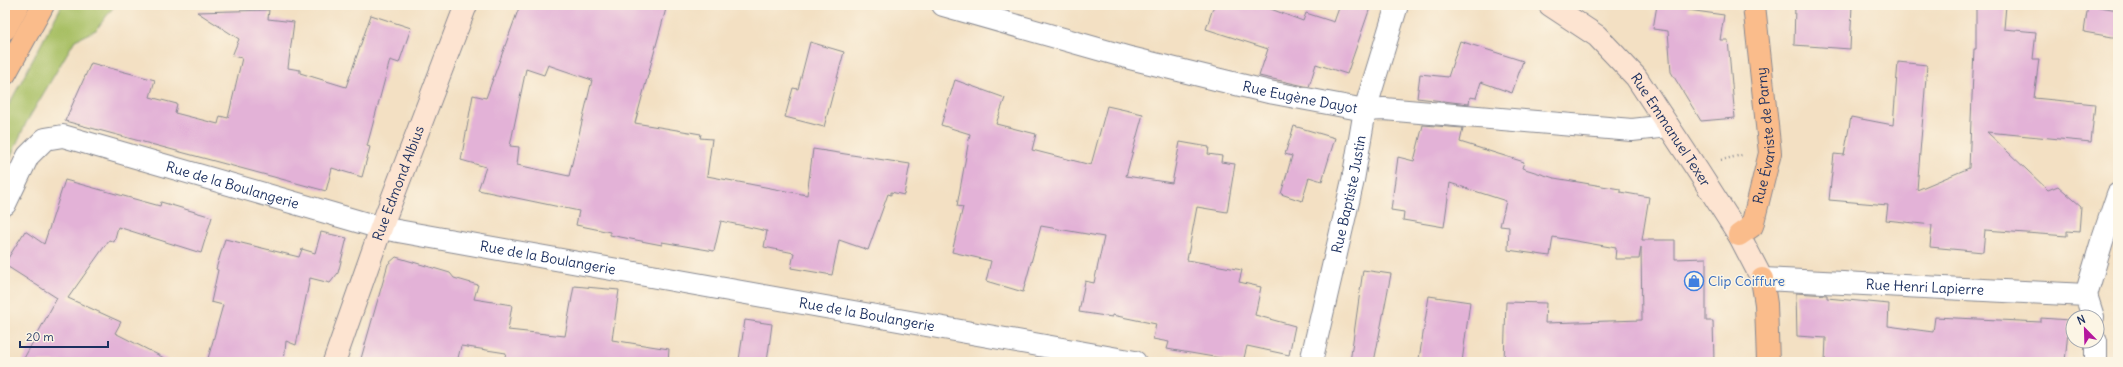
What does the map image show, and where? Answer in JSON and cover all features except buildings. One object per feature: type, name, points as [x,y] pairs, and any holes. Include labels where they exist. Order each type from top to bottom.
[{"type":"main road","points":[[5,29],[18,5]]},
{"type":"main road","points":[[5,74],[43,5]]},
{"type":"main road","name":"Rue Évariste de Parny","points":[[1739,235],[1752,226],[1770,153],[1754,5]]},
{"type":"main road","points":[[1762,279],[1766,304],[1768,362]]},
{"type":"street","name":"Rue Edmond Albius","points":[[334,362],[381,228],[466,5]]},
{"type":"street","name":"Rue Eugène Dayot","points":[[943,5],[1161,65],[1269,92],[1365,110],[1384,109],[1632,130],[1668,126]]},
{"type":"street","name":"Rue Baptiste Justin","points":[[1311,362],[1353,180],[1365,110],[1397,5]]},
{"type":"street","name":"Rue Emmanuel Texer","points":[[1550,5],[1597,36],[1636,77],[1739,235],[1762,279]]},
{"type":"street","name":"Rue de la Boulangerie","points":[[5,204],[28,156],[45,139],[63,136],[381,228],[1135,362]]},
{"type":"street","points":[[2090,309],[2086,295],[2118,194]]},
{"type":"street","name":"Rue Henri Lapierre","points":[[1762,279],[2086,295]]},
{"type":"street","points":[[2096,349],[2096,362]]},
{"type":"path","points":[[1720,160],[1750,153]]},
{"type":"green space","points":[[62,5],[115,5],[96,30],[75,40],[26,123],[5,169],[5,112]]},
{"type":"place","name":"Clip Coiffure","points":[[1694,281]]}]
